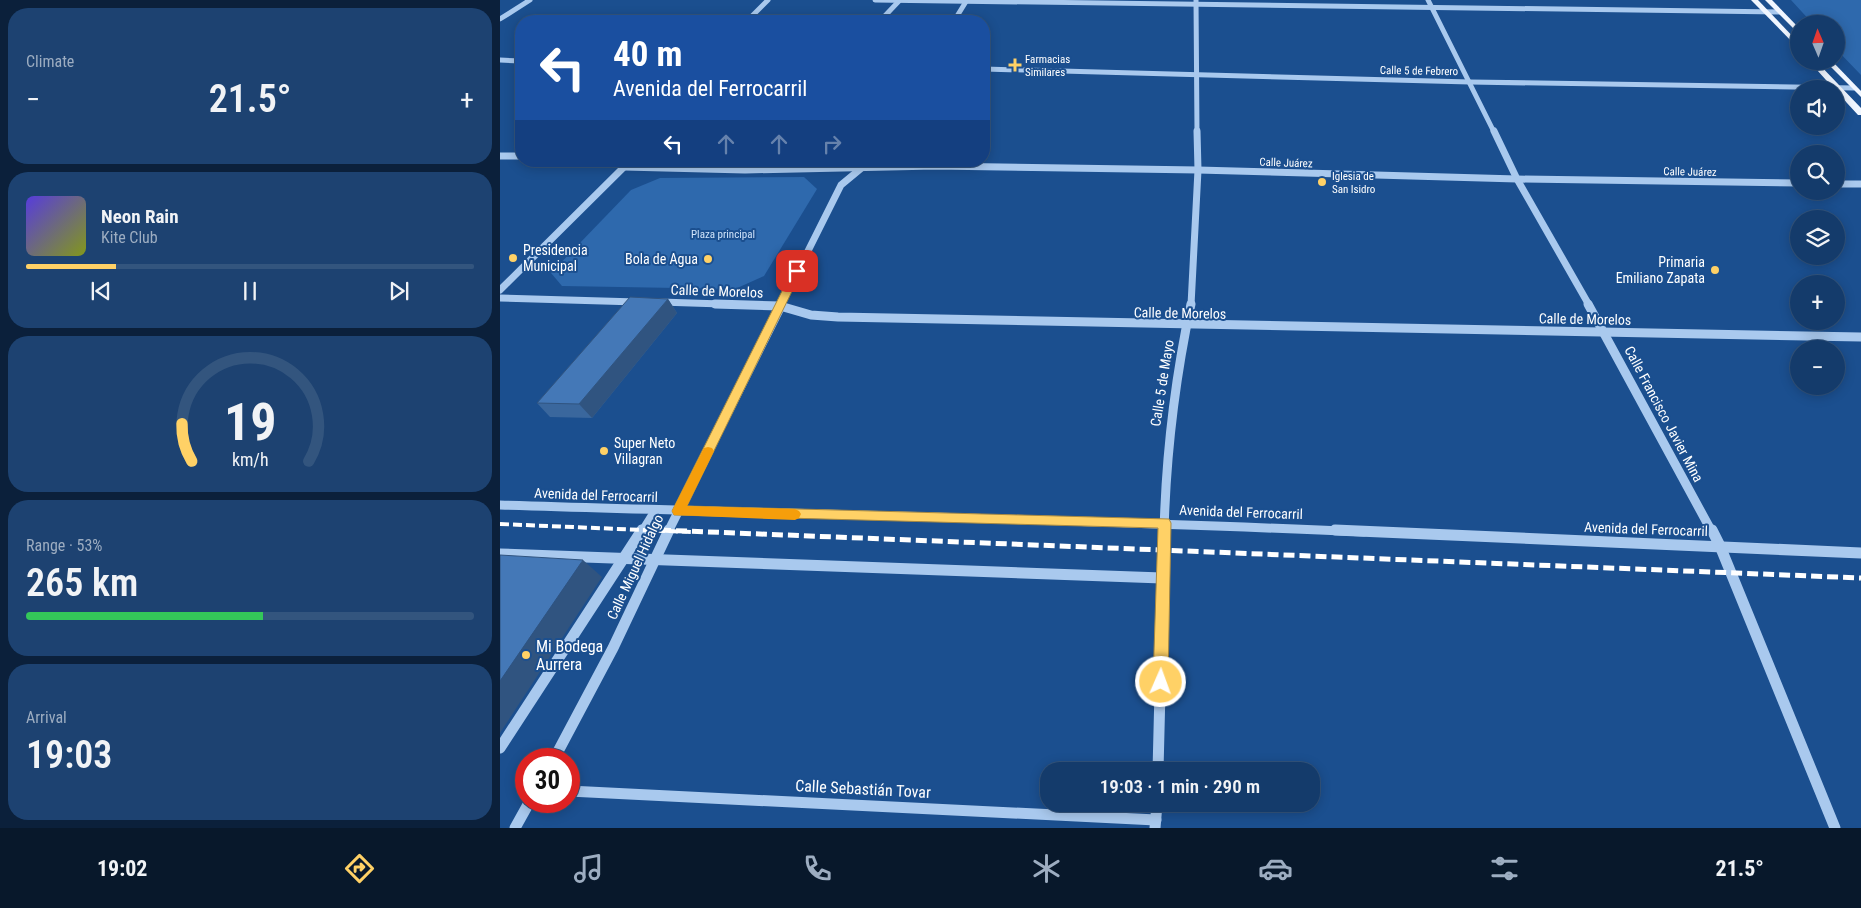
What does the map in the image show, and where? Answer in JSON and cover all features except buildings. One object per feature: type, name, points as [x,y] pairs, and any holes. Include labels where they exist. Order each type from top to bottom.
[{"type":"main road","points":[[1754,0],[1790,37]]},
{"type":"main road","points":[[1768,0],[1790,23]]},
{"type":"main road","points":[[1820,70],[1830,80]]},
{"type":"main road","points":[[1837,70],[1861,95]]},
{"type":"main road","points":[[1845,96],[1861,113]]},
{"type":"street","points":[[500,19],[530,0]]},
{"type":"street","points":[[753,15],[768,0]]},
{"type":"street","points":[[875,0],[1196,2],[1780,12]]},
{"type":"street","points":[[885,15],[899,0]]},
{"type":"street","name":"Calle Francisco Javier Mina","points":[[1428,0],[1517,179],[1604,331],[1720,546],[1835,828]]},
{"type":"street","points":[[958,15],[967,1]]},
{"type":"street","name":"Calle 5 de Mayo","points":[[1158,762],[1162,578],[1170,430],[1178,367],[1192,300],[1198,170],[1195,76],[1196,2]]},
{"type":"street","points":[[500,60],[515,61]]},
{"type":"street","name":"Calle 5 de Febrero","points":[[990,69],[1195,76],[1790,87]]},
{"type":"street","name":"Calle 5 de Febrero","points":[[1845,88],[1854,88]]},
{"type":"street","points":[[500,156],[515,156]]},
{"type":"street","points":[[500,290],[624,167]]},
{"type":"street","name":"Calle Juárez","points":[[624,167],[740,170],[898,167]]},
{"type":"street","name":"Calle Juárez","points":[[990,167],[1198,170],[1517,179],[1790,183]]},
{"type":"street","name":"Calle Miguel Hidalgo","points":[[560,748],[613,648],[678,511],[841,185],[862,168]]},
{"type":"street","points":[[1845,184],[1861,184]]},
{"type":"street","name":"Calle de Morelos","points":[[500,298],[780,306],[811,315],[838,317],[1187,326],[1604,331],[1861,337]]},
{"type":"street","name":"Avenida del Ferrocarril","points":[[500,505],[655,511],[1164,523],[1861,553]]},
{"type":"street","name":"Calle Miguel Hidalgo","points":[[500,748],[655,511]]},
{"type":"street","points":[[500,554],[1162,578]]},
{"type":"street","name":"Calle Sebastián Tovar","points":[[580,792],[1156,824]]},
{"type":"street","points":[[515,828],[523,813]]},
{"type":"green space","points":[[1791,0],[1861,0],[1861,75],[1845,58],[1845,15],[1805,15]]},
{"type":"green space","name":"Plaza principal","points":[[804,177],[817,189],[764,276],[735,289],[562,286],[551,273],[631,190],[660,178]]},
{"type":"railway","points":[[500,524],[691,532]]},
{"type":"railway","points":[[660,530],[1861,578]]},
{"type":"slow traffic","points":[[708,451],[678,511],[795,514]]},
{"type":"place","name":"Farmacias Similares","points":[[1015,65]]},
{"type":"place","name":"Iglesia de San Isidro","points":[[1322,182]]},
{"type":"place","name":"Presidencia Municipal","points":[[513,258]]},
{"type":"place","name":"Bola de Agua","points":[[708,259]]},
{"type":"place","name":"Primaria Emiliano Zapata","points":[[1715,270]]},
{"type":"place","name":"Super Neto Villagran","points":[[604,451]]},
{"type":"place","name":"Mi Bodega Aurrera","points":[[526,655]]},
{"type":"route","points":[[797,271],[678,511],[1164,523],[1161,682]]}]
